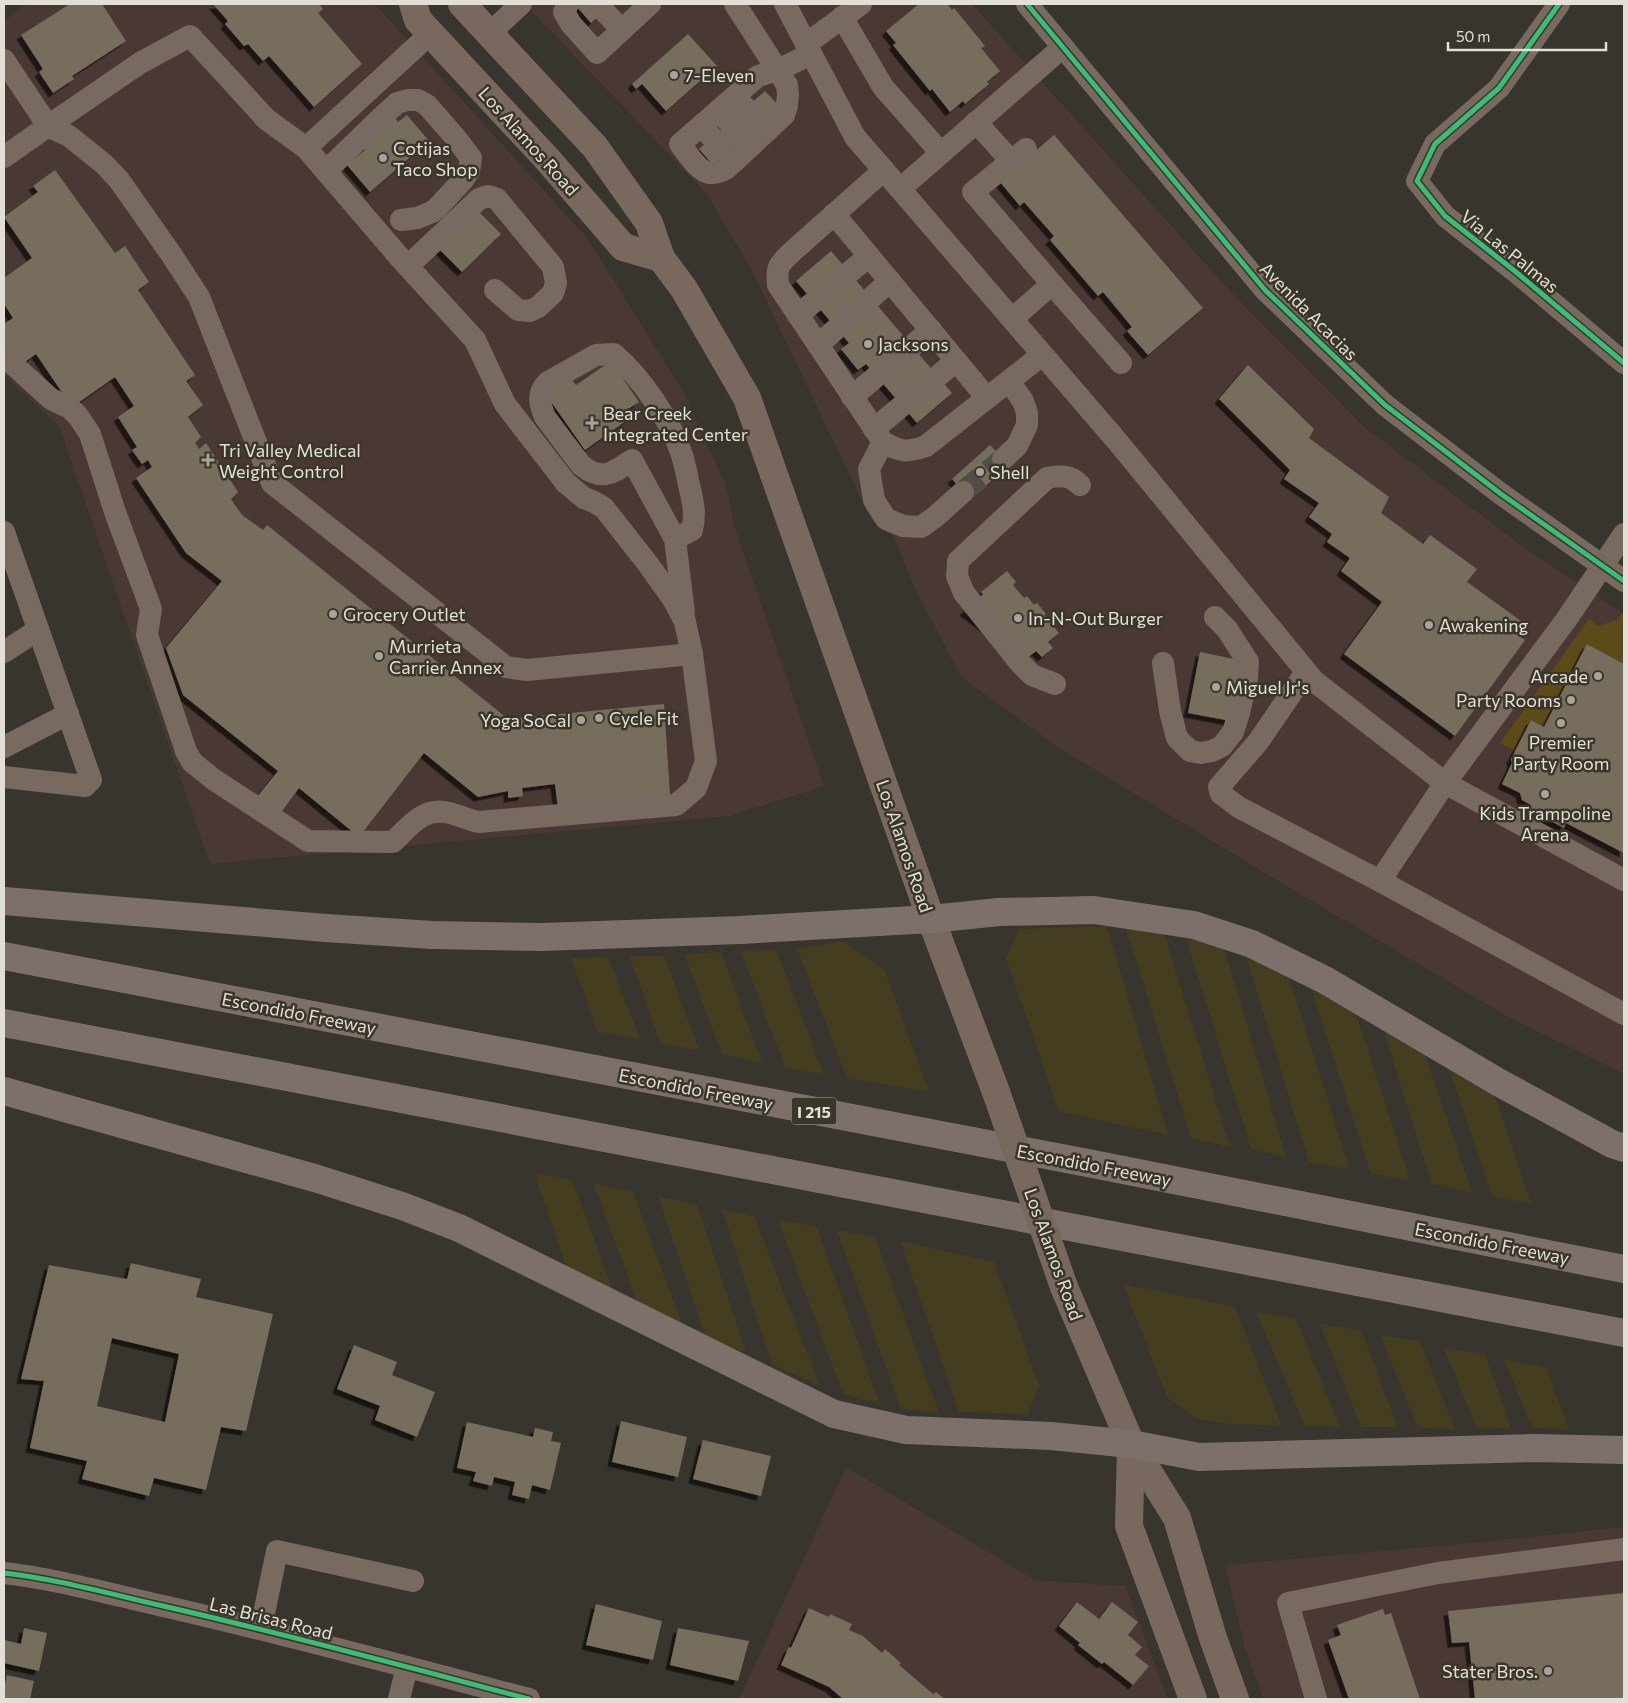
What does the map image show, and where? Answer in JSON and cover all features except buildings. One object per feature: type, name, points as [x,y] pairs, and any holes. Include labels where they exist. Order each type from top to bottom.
[{"type":"highway","points":[[4,901],[432,935],[562,936],[740,930],[931,919],[999,912],[1094,910],[1194,925],[1252,944],[1325,980],[1498,1082],[1612,1144],[1624,1148]]},
{"type":"highway","name":"Escondido Freeway","points":[[4,956],[1098,1165],[1624,1269]]},
{"type":"highway","points":[[4,1023],[1624,1333]]},
{"type":"highway","points":[[4,1091],[318,1179],[402,1206],[459,1228],[834,1414],[906,1430],[1051,1436],[1131,1444],[1199,1457],[1534,1448],[1624,1450]]},
{"type":"main road","name":"Los Alamos Road","points":[[413,4],[418,20],[548,160],[623,247],[661,258]]},
{"type":"main road","name":"Los Alamos Road","points":[[462,4],[595,147],[649,223],[661,258],[684,289],[747,398],[931,919],[996,1092],[1064,1287],[1131,1444],[1177,1518],[1213,1638],[1235,1699]]},
{"type":"main road","name":"Los Alamos Road","points":[[1131,1444],[1129,1526],[1193,1699]]},
{"type":"street","points":[[490,34],[521,4]]},
{"type":"street","points":[[568,4],[564,12],[571,24],[597,53],[622,30],[640,7]]},
{"type":"street","points":[[597,4],[622,30]]},
{"type":"street","points":[[735,4],[778,70],[786,85],[788,94],[787,106],[784,115],[726,170],[716,174],[708,173],[700,167],[680,144],[758,76],[778,70],[809,49],[842,17],[861,4]]},
{"type":"street","points":[[785,4],[855,137],[1120,445],[1314,681],[1445,783],[1624,880]]},
{"type":"street","name":"Avenida Acacias","points":[[1027,4],[1272,296],[1385,405],[1501,494],[1624,581]]},
{"type":"street","name":"Via Las Palmas","points":[[1559,4],[1499,88],[1435,144],[1417,181],[1445,216],[1516,272],[1624,363]]},
{"type":"street","points":[[842,17],[883,87],[941,153]]},
{"type":"street","points":[[306,148],[431,33]]},
{"type":"street","points":[[4,157],[140,63],[190,36],[266,119],[306,148],[475,340],[505,404],[566,483],[584,498],[604,508],[611,516],[673,599],[685,622]]},
{"type":"street","points":[[900,189],[1062,47]]},
{"type":"street","points":[[4,60],[48,126],[68,136],[104,164],[119,180],[171,254],[198,297],[272,483],[506,667],[527,670],[692,654]]},
{"type":"street","points":[[326,171],[398,103],[418,100],[427,106],[471,158],[469,171],[463,180],[432,212],[417,218],[401,220]]},
{"type":"street","points":[[726,104],[768,130]]},
{"type":"street","points":[[726,104],[752,145]]},
{"type":"street","points":[[976,122],[1018,155],[973,192],[1121,363]]},
{"type":"street","points":[[884,170],[782,261],[776,271],[778,286],[878,435],[896,450],[912,451],[926,446],[1042,355]]},
{"type":"street","points":[[408,266],[479,199],[488,196],[497,199],[553,267],[556,283],[554,293],[538,307],[530,311],[518,310],[495,290]]},
{"type":"street","points":[[834,214],[987,398]]},
{"type":"street","points":[[798,315],[869,256]]},
{"type":"street","points":[[818,345],[890,281]]},
{"type":"street","points":[[1012,320],[1052,284]]},
{"type":"street","points":[[852,397],[931,330]]},
{"type":"street","points":[[4,356],[51,399],[70,408],[90,434],[115,512],[150,609],[147,635],[186,751],[192,762],[213,779],[308,841],[393,842],[419,818],[428,812],[436,811],[448,812],[479,822],[676,805],[696,788],[706,761],[692,654],[685,622],[675,539],[632,460],[610,474],[598,475],[588,471],[581,465],[545,417],[540,402],[542,388],[552,379],[596,355],[614,354],[623,362],[652,398],[682,455],[695,517],[692,530],[675,539]]},
{"type":"street","points":[[956,360],[878,435],[869,468],[874,500],[886,519],[902,526],[921,527],[964,492]]},
{"type":"street","points":[[1003,458],[1017,446],[1027,424],[1027,413],[1023,401],[1009,381]]},
{"type":"street","points":[[1054,684],[1032,675],[1020,663],[964,592],[958,576],[958,561],[1047,478],[1059,475],[1072,478],[1080,485]]},
{"type":"street","points":[[4,532],[92,780],[85,786],[4,777]]},
{"type":"street","points":[[1380,880],[1445,783],[1604,567],[1624,534]]},
{"type":"street","points":[[1163,663],[1170,711],[1177,738],[1190,751],[1201,754],[1222,746],[1233,732],[1239,713],[1247,680],[1248,662],[1227,630],[1214,617]]},
{"type":"street","points":[[4,652],[38,630]]},
{"type":"street","points":[[1306,672],[1258,742],[1220,787],[1221,794],[1240,808],[1380,880],[1624,1014]]},
{"type":"street","points":[[4,747],[68,714]]},
{"type":"street","points":[[1316,1699],[1288,1603],[1438,1573],[1624,1549]]},
{"type":"street","points":[[260,1628],[276,1551],[413,1581]]},
{"type":"street","name":"Las Brisas Road","points":[[4,1573],[23,1575],[260,1628],[529,1699]]},
{"type":"street","points":[[400,1699],[407,1667]]},
{"type":"shaded area","points":[[26,4],[375,4],[588,239],[681,388],[726,485],[735,528],[824,786],[730,816],[210,864],[59,426],[4,375],[4,21]]},
{"type":"shaded area","points":[[525,4],[972,4],[1229,290],[1363,426],[1525,548],[1624,614],[1624,1074],[1505,1015],[1288,887],[1059,748],[961,677],[914,586],[893,535],[880,528],[871,519],[751,269],[706,193]]},
{"type":"shaded area","points":[[1622,613],[1624,614],[1624,664],[1587,644],[1544,727],[1531,720],[1515,751],[1500,743],[1589,619],[1598,626],[1617,620]]},
{"type":"shaded area","points":[[846,1467],[1035,1580],[1125,1586],[1168,1699],[739,1699]]},
{"type":"shaded area","points":[[1624,1527],[1624,1699],[1263,1699],[1245,1648],[1225,1565],[1471,1543]]},
{"type":"sand","points":[[1107,926],[1168,1135],[1059,1111],[1006,959],[1019,929]]},
{"type":"sand","points":[[1126,928],[1164,933],[1230,1147],[1191,1138]]},
{"type":"sand","points":[[1186,938],[1224,947],[1286,1157],[1251,1149]]},
{"type":"sand","points":[[843,941],[884,969],[929,1092],[847,1078],[797,949]]},
{"type":"sand","points":[[776,949],[824,1075],[785,1067],[741,952]]},
{"type":"sand","points":[[721,952],[762,1063],[722,1054],[684,954]]},
{"type":"sand","points":[[629,956],[664,956],[699,1050],[661,1044]]},
{"type":"sand","points":[[1246,956],[1288,976],[1350,1169],[1309,1162]]},
{"type":"sand","points":[[608,957],[640,1039],[598,1032],[571,958]]},
{"type":"sand","points":[[1311,989],[1356,1014],[1410,1180],[1371,1174]]},
{"type":"sand","points":[[1382,1027],[1424,1052],[1472,1193],[1432,1184]]},
{"type":"sand","points":[[1448,1066],[1493,1090],[1531,1204],[1492,1196]]},
{"type":"sand","points":[[534,1173],[572,1180],[616,1299],[570,1277]]},
{"type":"sand","points":[[593,1183],[633,1192],[682,1325],[640,1309]]},
{"type":"sand","points":[[658,1196],[697,1205],[746,1353],[705,1335]]},
{"type":"sand","points":[[722,1209],[754,1216],[820,1386],[772,1365]]},
{"type":"sand","points":[[778,1220],[816,1226],[880,1404],[843,1394]]},
{"type":"sand","points":[[837,1230],[875,1237],[939,1413],[901,1409]]},
{"type":"sand","points":[[900,1241],[994,1262],[1039,1385],[1028,1414],[959,1412]]},
{"type":"sand","points":[[1123,1284],[1235,1307],[1282,1426],[1230,1424],[1196,1418],[1167,1397]]},
{"type":"sand","points":[[1256,1312],[1296,1319],[1340,1427],[1305,1426]]},
{"type":"sand","points":[[1320,1324],[1361,1330],[1398,1427],[1361,1427]]},
{"type":"sand","points":[[1380,1335],[1420,1342],[1455,1429],[1418,1428]]},
{"type":"sand","points":[[1444,1348],[1485,1354],[1511,1428],[1477,1429]]},
{"type":"sand","points":[[1504,1359],[1546,1368],[1569,1429],[1532,1428]]},
{"type":"tunnel","points":[[963,492],[1003,459]]},
{"type":"cycle path","points":[[1027,4],[1265,290],[1385,405],[1501,494],[1624,581]]},
{"type":"cycle path","points":[[1559,4],[1499,88],[1435,144],[1417,181],[1445,216],[1516,272],[1624,363]]},
{"type":"cycle path","points":[[4,1573],[64,1583],[209,1617],[529,1699]]},
{"type":"place","name":"7-Eleven","points":[[674,75]]},
{"type":"place","name":"Cotijas Taco Shop","points":[[383,158]]},
{"type":"place","name":"Jacksons","points":[[868,344]]},
{"type":"place","name":"Bear Creek Integrated Center","points":[[592,423]]},
{"type":"place","name":"Tri Valley Medical Weight Control","points":[[208,460]]},
{"type":"place","name":"Shell","points":[[980,472]]},
{"type":"place","name":"Grocery Outlet","points":[[333,614]]},
{"type":"place","name":"In-N-Out Burger","points":[[1018,618]]},
{"type":"place","name":"Awakening","points":[[1429,625]]},
{"type":"place","name":"Murrieta Carrier Annex","points":[[379,656]]},
{"type":"place","name":"Arcade","points":[[1598,676]]},
{"type":"place","name":"Miguel Jr's","points":[[1216,687]]},
{"type":"place","name":"Party Rooms","points":[[1571,700]]},
{"type":"place","name":"Cycle Fit","points":[[599,718]]},
{"type":"place","name":"Yoga SoCal","points":[[581,720]]},
{"type":"place","name":"Premier Party Room","points":[[1561,723]]},
{"type":"place","name":"Kids Trampoline Arena","points":[[1545,794]]},
{"type":"place","name":"Stater Bros.","points":[[1548,1671]]}]
